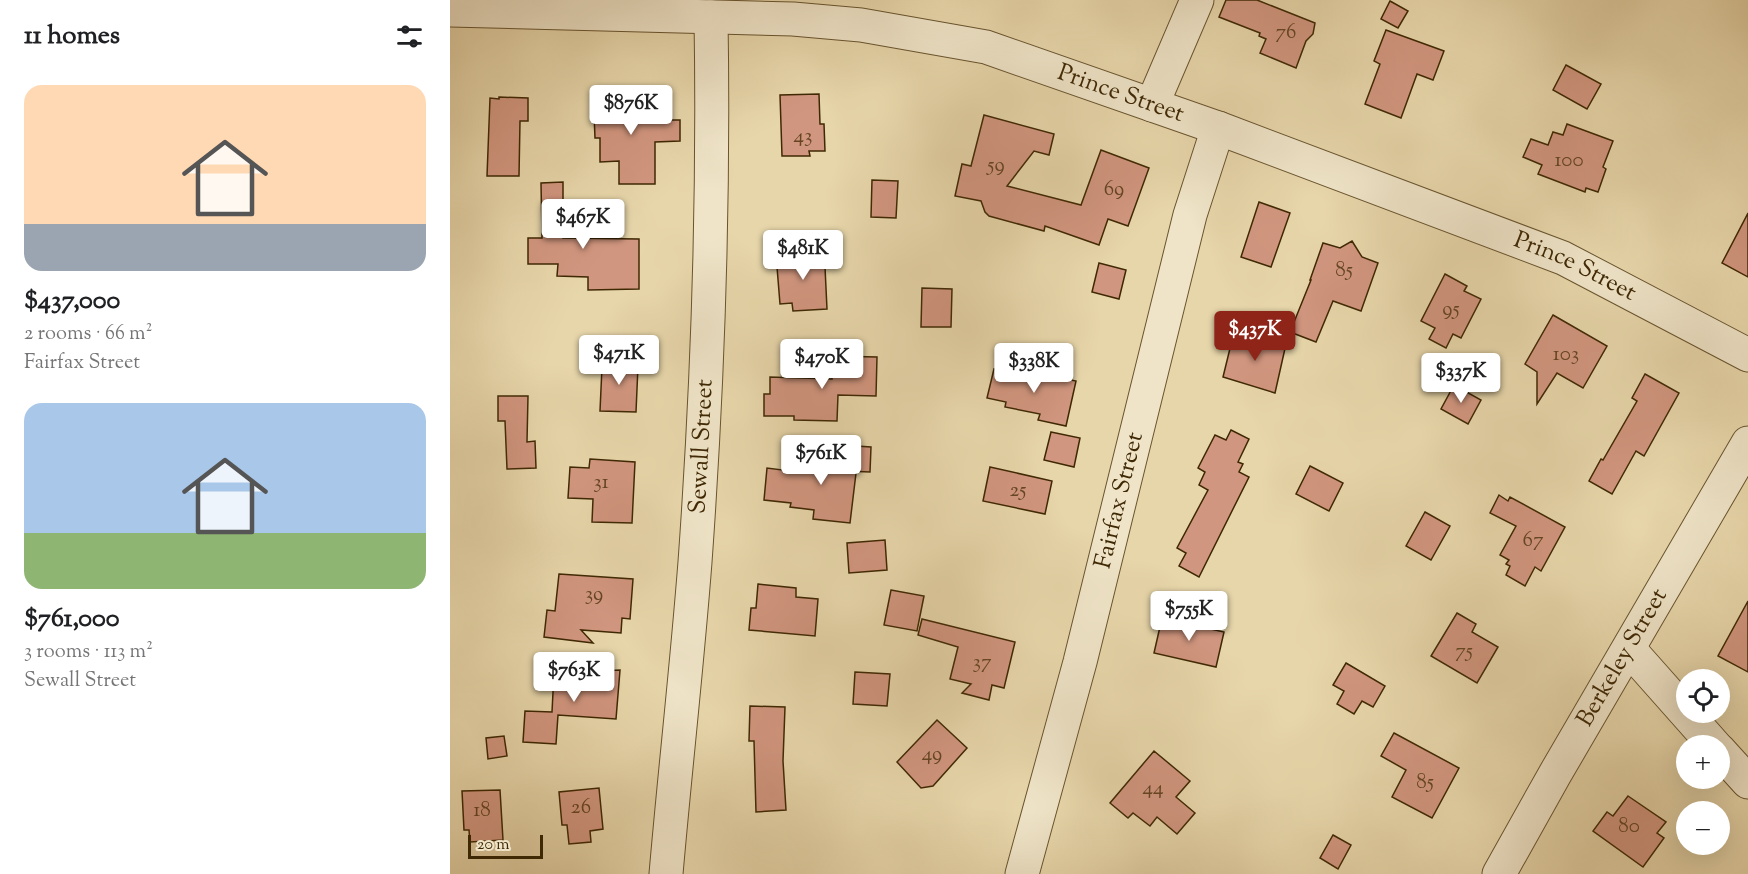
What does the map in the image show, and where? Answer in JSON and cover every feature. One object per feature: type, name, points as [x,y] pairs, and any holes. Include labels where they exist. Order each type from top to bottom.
[{"type":"street","points":[[1152,105],[1197,0]]},
{"type":"street","name":"Prince Street","points":[[450,10],[793,19],[861,24],[986,47],[1218,128],[1563,258],[1748,355]]},
{"type":"street","name":"Sewall Street","points":[[666,874],[695,564],[703,447],[713,142],[711,17]]},
{"type":"street","name":"Fairfax Street","points":[[1022,874],[1080,662],[1190,215],[1218,128]]},
{"type":"street","name":"Berkeley Street","points":[[1499,874],[1748,443]]},
{"type":"street","points":[[1629,650],[1705,735]]},
{"type":"street","points":[[1730,762],[1748,782]]},
{"type":"building","points":[[1226,0],[1257,0],[1315,23],[1313,34],[1306,41],[1296,68],[1260,53],[1266,39],[1259,36],[1260,33],[1219,17]]},
{"type":"building","points":[[1390,1],[1408,11],[1398,28],[1381,19]]},
{"type":"building","points":[[1386,30],[1444,51],[1433,80],[1417,74],[1401,118],[1365,104],[1380,64],[1374,61]]},
{"type":"building","points":[[1566,65],[1601,84],[1587,109],[1553,90]]},
{"type":"building","points":[[641,92],[641,120],[680,120],[680,141],[655,142],[655,184],[619,184],[619,161],[600,162],[600,138],[595,138],[594,113],[599,113],[599,93]]},
{"type":"building","points":[[819,94],[820,124],[824,124],[825,151],[809,151],[810,156],[782,156],[780,95]]},
{"type":"building","points":[[499,97],[528,98],[528,121],[520,121],[519,176],[487,176],[490,98],[499,99]]},
{"type":"building","points":[[984,115],[1054,134],[1049,155],[1034,151],[1007,186],[1081,205],[1101,150],[1149,168],[1128,226],[1108,219],[1099,245],[1045,226],[1044,231],[989,216],[981,201],[955,196],[962,164],[971,166]]},
{"type":"building","points":[[1567,124],[1613,141],[1603,167],[1606,169],[1598,192],[1586,188],[1585,192],[1538,174],[1542,165],[1523,157],[1531,139],[1548,145],[1553,132],[1563,135]]},
{"type":"building","points":[[872,180],[898,181],[896,218],[871,217]]},
{"type":"building","points":[[563,182],[563,238],[639,239],[639,289],[588,290],[588,277],[557,276],[558,264],[528,264],[528,238],[542,238],[541,183]]},
{"type":"building","points":[[1259,202],[1290,213],[1271,267],[1241,257]]},
{"type":"building","points":[[1748,213],[1748,277],[1722,263]]},
{"type":"building","points":[[1352,241],[1362,257],[1378,263],[1361,311],[1333,301],[1316,342],[1290,332],[1323,243],[1340,248]]},
{"type":"building","points":[[816,247],[817,268],[825,267],[827,309],[793,311],[792,303],[780,304],[777,267],[787,267],[786,249]]},
{"type":"building","points":[[1099,263],[1126,270],[1119,299],[1092,292]]},
{"type":"building","points":[[1445,274],[1467,286],[1464,291],[1481,299],[1461,338],[1453,334],[1446,348],[1429,339],[1435,328],[1421,321]]},
{"type":"building","points":[[922,288],[952,289],[951,327],[921,327]]},
{"type":"building","points":[[1553,315],[1607,346],[1583,388],[1557,373],[1537,404],[1537,372],[1525,364]]},
{"type":"building","points":[[1234,332],[1286,344],[1275,393],[1223,377]]},
{"type":"building","points":[[832,356],[877,357],[876,396],[838,395],[837,421],[794,420],[794,416],[764,416],[764,394],[770,394],[770,377],[832,379]]},
{"type":"building","points":[[608,357],[633,359],[633,366],[638,366],[636,412],[600,411],[602,367],[607,367]]},
{"type":"building","points":[[1015,368],[1076,381],[1066,426],[1038,420],[1040,414],[1005,407],[1006,402],[987,398],[994,369],[1014,373]]},
{"type":"building","points":[[1645,374],[1679,393],[1644,456],[1636,451],[1612,494],[1589,481],[1637,401],[1632,398]]},
{"type":"building","points":[[1454,385],[1481,400],[1468,424],[1441,409]]},
{"type":"building","points":[[498,396],[528,396],[527,442],[535,441],[536,468],[507,469],[505,421],[498,421]]},
{"type":"building","points":[[1231,430],[1249,439],[1238,462],[1243,464],[1239,472],[1249,477],[1199,577],[1179,566],[1186,553],[1177,548],[1208,490],[1199,485],[1205,472],[1198,468],[1215,435],[1226,440]]},
{"type":"building","points":[[1051,432],[1080,438],[1074,467],[1044,460]]},
{"type":"building","points":[[840,445],[871,447],[870,472],[845,471],[856,473],[850,523],[813,519],[814,510],[790,507],[791,503],[764,500],[767,468],[798,472],[798,466],[839,471]]},
{"type":"building","points":[[590,459],[635,462],[632,523],[592,522],[593,499],[568,498],[570,467],[589,468]]},
{"type":"building","points":[[1310,466],[1343,483],[1329,511],[1296,494]]},
{"type":"building","points":[[990,467],[1052,481],[1045,514],[983,501]]},
{"type":"building","points":[[1499,495],[1508,501],[1510,497],[1565,527],[1541,571],[1535,567],[1525,586],[1506,575],[1510,566],[1506,564],[1509,560],[1500,555],[1516,526],[1490,513]]},
{"type":"building","points":[[1425,512],[1450,526],[1431,560],[1406,546]]},
{"type":"building","points":[[885,540],[887,570],[849,573],[847,543]]},
{"type":"building","points":[[559,574],[633,579],[630,619],[622,618],[621,633],[581,630],[593,643],[544,637],[547,610],[555,611]]},
{"type":"building","points":[[758,584],[796,588],[796,597],[818,599],[815,636],[749,630],[751,608],[756,608]]},
{"type":"building","points":[[891,590],[924,596],[917,631],[884,625]]},
{"type":"building","points":[[1748,601],[1748,672],[1718,656]]},
{"type":"building","points":[[1457,613],[1476,624],[1472,632],[1498,647],[1477,683],[1431,656]]},
{"type":"building","points":[[1162,618],[1224,632],[1216,667],[1154,653]]},
{"type":"building","points":[[922,619],[1015,642],[1004,688],[992,685],[989,700],[962,693],[971,684],[950,679],[958,647],[918,635]]},
{"type":"building","points":[[1346,663],[1385,686],[1373,707],[1362,701],[1354,714],[1337,704],[1344,691],[1333,685]]},
{"type":"building","points":[[620,670],[616,719],[558,715],[556,744],[523,742],[525,711],[552,712],[554,673]]},
{"type":"building","points":[[855,672],[890,674],[887,706],[853,704]]},
{"type":"building","points":[[750,706],[785,707],[783,761],[786,810],[756,812],[754,741],[749,741]]},
{"type":"building","points":[[937,720],[967,748],[933,786],[921,788],[897,762]]},
{"type":"building","points":[[1394,733],[1459,768],[1432,818],[1392,797],[1406,770],[1381,756]]},
{"type":"building","points":[[504,736],[507,756],[488,759],[486,738]]},
{"type":"building","points":[[1154,751],[1190,781],[1176,797],[1195,813],[1177,834],[1157,817],[1150,826],[1133,813],[1128,818],[1110,803]]},
{"type":"building","points":[[599,788],[603,829],[590,831],[591,842],[569,844],[567,825],[562,825],[559,792]]},
{"type":"building","points":[[500,790],[503,840],[470,842],[469,830],[464,830],[462,791]]},
{"type":"building","points":[[1628,796],[1666,822],[1657,833],[1664,838],[1643,867],[1593,831],[1607,812],[1613,816]]},
{"type":"building","points":[[1333,835],[1351,845],[1338,869],[1320,858]]}]
